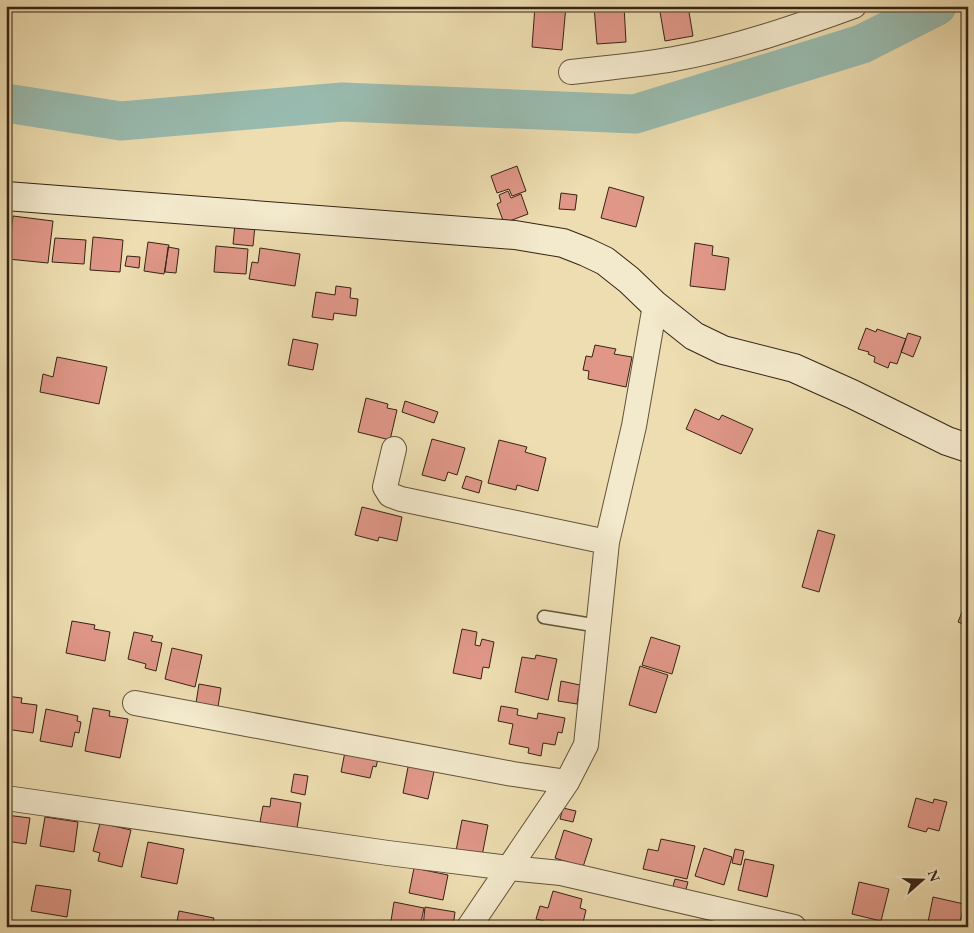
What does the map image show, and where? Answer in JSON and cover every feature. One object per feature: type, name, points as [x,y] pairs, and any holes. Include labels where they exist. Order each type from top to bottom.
[{"type":"street","points":[[571,72],[674,59],[712,51],[794,28],[854,6]]},
{"type":"street","points":[[6,196],[516,235],[563,243],[605,261],[630,280],[655,306],[694,336],[723,350],[794,368],[852,394],[947,441],[968,448]]},
{"type":"street","points":[[469,927],[567,782],[586,745],[600,626],[607,542],[634,426],[655,306]]},
{"type":"street","points":[[394,449],[385,487],[390,495],[401,499],[607,542]]},
{"type":"street","points":[[135,703],[513,774],[567,782]]},
{"type":"street","points":[[6,798],[388,853],[561,873],[794,927]]},
{"type":"lane","points":[[544,617],[600,626]]},
{"type":"building","points":[[535,6],[566,6],[562,50],[532,47]]},
{"type":"building","points":[[594,6],[624,6],[626,42],[597,44]]},
{"type":"building","points":[[659,6],[688,6],[693,36],[665,41]]},
{"type":"building","points":[[799,6],[818,6],[801,12]]},
{"type":"building","points":[[517,166],[526,191],[512,196],[509,189],[497,193],[491,176]]},
{"type":"building","points":[[609,187],[644,197],[636,227],[601,218]]},
{"type":"building","points":[[508,191],[511,198],[521,194],[528,214],[504,223],[497,204],[501,202],[499,195]]},
{"type":"building","points":[[561,193],[577,195],[575,210],[559,209]]},
{"type":"building","points":[[13,216],[53,221],[48,263],[8,259]]},
{"type":"building","points":[[235,224],[255,226],[253,246],[233,244]]},
{"type":"building","points":[[93,237],[123,240],[120,272],[90,270]]},
{"type":"building","points":[[55,238],[86,240],[84,264],[52,262]]},
{"type":"building","points":[[148,242],[169,245],[164,274],[144,271]]},
{"type":"building","points":[[695,243],[713,246],[712,255],[729,258],[725,290],[690,286]]},
{"type":"building","points":[[216,246],[248,249],[246,274],[214,272]]},
{"type":"building","points":[[168,247],[179,249],[176,273],[165,272]]},
{"type":"building","points":[[260,248],[300,254],[295,286],[249,279],[252,262],[258,263]]},
{"type":"building","points":[[127,256],[140,257],[139,268],[125,266]]},
{"type":"building","points":[[336,286],[351,288],[350,298],[358,299],[356,316],[334,313],[333,320],[312,317],[316,292],[335,295]]},
{"type":"building","points":[[866,328],[876,332],[877,329],[906,339],[897,364],[890,362],[888,368],[874,362],[875,357],[868,354],[869,352],[858,349]]},
{"type":"building","points":[[908,333],[921,337],[913,357],[901,352]]},
{"type":"building","points":[[293,339],[318,344],[313,370],[288,365]]},
{"type":"building","points":[[595,345],[616,349],[614,354],[632,357],[626,387],[588,379],[589,371],[583,370],[586,356],[592,357]]},
{"type":"building","points":[[57,357],[107,367],[99,404],[40,392],[43,374],[53,377]]},
{"type":"building","points":[[366,398],[388,404],[387,408],[397,410],[390,440],[358,432]]},
{"type":"building","points":[[405,401],[438,412],[434,423],[402,412]]},
{"type":"building","points":[[695,409],[719,420],[722,415],[753,429],[741,454],[686,429]]},
{"type":"building","points":[[432,439],[465,448],[457,475],[448,472],[445,481],[422,475]]},
{"type":"building","points":[[499,440],[527,447],[525,452],[546,458],[538,491],[517,485],[516,490],[488,483]]},
{"type":"building","points":[[466,476],[482,481],[479,493],[462,488]]},
{"type":"building","points":[[362,507],[402,517],[397,541],[379,537],[378,541],[355,535]]},
{"type":"building","points":[[818,530],[835,535],[819,592],[802,587]]},
{"type":"building","points":[[968,597],[968,626],[958,622]]},
{"type":"building","points":[[72,621],[95,625],[94,629],[110,632],[105,661],[66,653]]},
{"type":"building","points":[[462,629],[477,632],[475,645],[480,646],[482,639],[494,642],[489,668],[483,667],[481,679],[453,673]]},
{"type":"building","points":[[134,632],[153,636],[151,641],[162,643],[156,671],[145,668],[146,664],[128,659]]},
{"type":"building","points":[[651,637],[680,646],[672,674],[642,665]]},
{"type":"building","points":[[172,648],[202,655],[195,687],[165,679]]},
{"type":"building","points":[[536,655],[557,659],[548,700],[515,692],[522,657],[535,659]]},
{"type":"building","points":[[640,666],[668,675],[656,713],[629,705]]},
{"type":"building","points":[[561,681],[580,685],[577,704],[558,701]]},
{"type":"building","points":[[199,684],[221,688],[218,707],[196,703]]},
{"type":"building","points":[[6,696],[22,698],[21,703],[37,705],[33,733],[6,729]]},
{"type":"building","points":[[501,706],[518,709],[517,715],[537,719],[538,713],[565,718],[562,733],[558,732],[555,745],[543,743],[541,756],[528,753],[529,748],[509,744],[513,724],[498,721]]},
{"type":"building","points":[[93,708],[110,711],[109,716],[128,719],[120,758],[85,751]]},
{"type":"building","points":[[46,709],[78,716],[77,721],[81,722],[79,733],[75,732],[72,747],[40,741]]},
{"type":"building","points":[[345,752],[378,759],[376,767],[373,766],[370,778],[341,772]]},
{"type":"building","points":[[409,762],[435,767],[428,799],[403,793]]},
{"type":"building","points":[[294,774],[308,776],[305,795],[291,792]]},
{"type":"building","points":[[271,798],[301,803],[297,828],[260,822],[263,806],[270,807]]},
{"type":"building","points":[[916,798],[933,803],[934,799],[947,802],[939,831],[928,828],[926,832],[908,827]]},
{"type":"building","points":[[563,808],[576,811],[573,822],[560,819]]},
{"type":"building","points":[[6,815],[30,818],[26,844],[6,841]]},
{"type":"building","points":[[45,817],[78,822],[74,852],[40,846]]},
{"type":"building","points":[[462,820],[488,825],[482,856],[456,851]]},
{"type":"building","points":[[100,823],[131,830],[122,867],[98,861],[100,853],[93,851]]},
{"type":"building","points":[[564,830],[592,839],[583,867],[555,858]]},
{"type":"building","points":[[661,839],[695,846],[687,879],[643,869],[648,849],[658,851]]},
{"type":"building","points":[[148,842],[184,849],[177,884],[141,877]]},
{"type":"building","points":[[704,848],[732,857],[724,885],[695,876]]},
{"type":"building","points":[[735,849],[744,851],[741,865],[732,863]]},
{"type":"building","points":[[745,859],[774,865],[767,897],[738,890]]},
{"type":"building","points":[[414,868],[448,875],[443,900],[409,893]]},
{"type":"building","points":[[675,879],[688,882],[685,893],[672,890]]},
{"type":"building","points":[[859,882],[889,889],[881,921],[852,914]]},
{"type":"building","points":[[36,885],[71,890],[67,917],[31,911]]},
{"type":"building","points":[[553,891],[582,899],[580,908],[586,910],[582,927],[543,927],[544,921],[536,919],[540,906],[548,908]]},
{"type":"building","points":[[933,897],[964,904],[959,927],[927,927]]},
{"type":"building","points":[[394,902],[424,908],[420,927],[390,927]]},
{"type":"building","points":[[425,907],[455,912],[453,927],[423,927]]},
{"type":"building","points":[[179,911],[214,918],[212,927],[176,927]]},
{"type":"building","points":[[259,921],[288,927],[258,927]]},
{"type":"building","points":[[875,921],[888,924],[887,927],[874,927]]},
{"type":"waterway","points":[[6,103],[121,121],[342,102],[635,114],[862,44],[937,6]]}]
